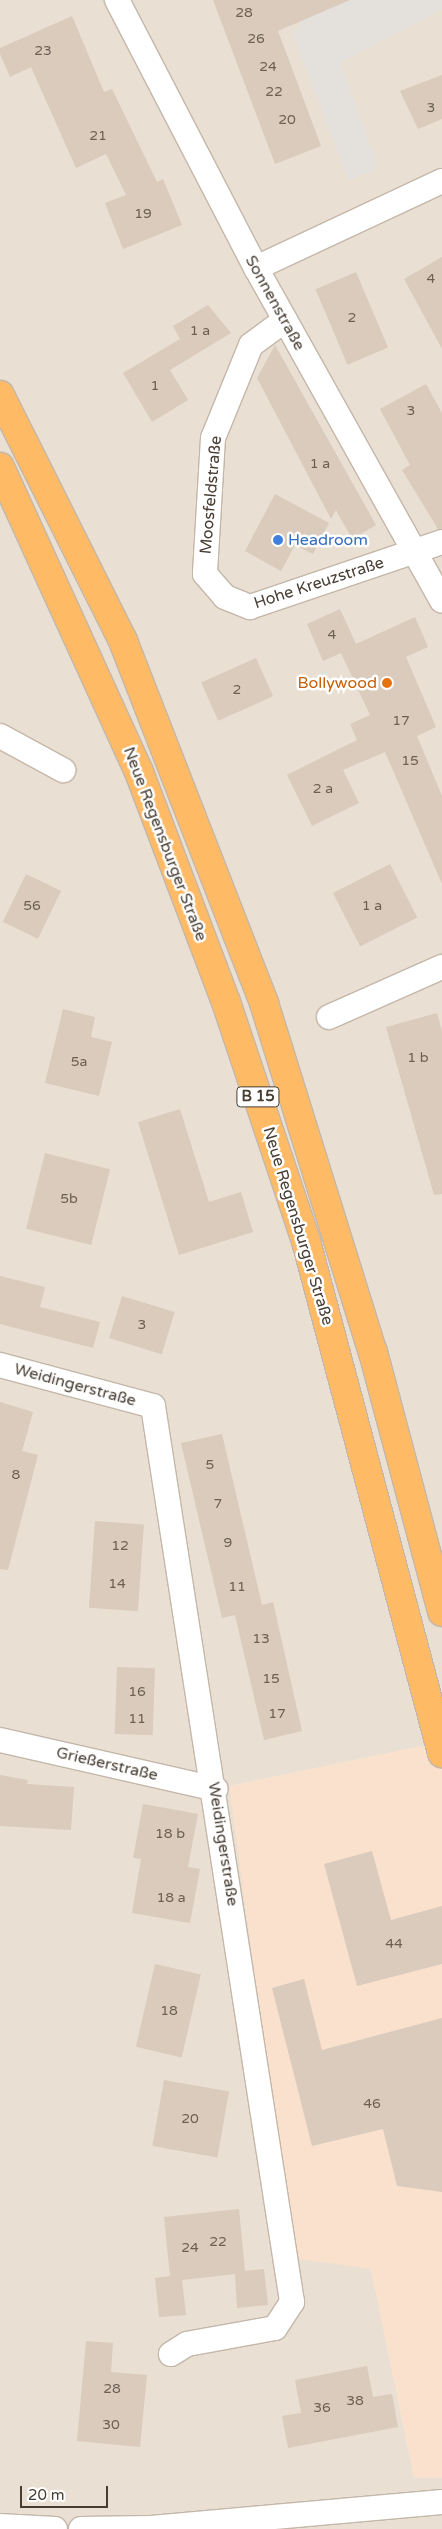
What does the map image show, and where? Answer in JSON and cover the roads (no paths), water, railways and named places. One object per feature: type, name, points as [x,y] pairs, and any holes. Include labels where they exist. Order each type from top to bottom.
[{"type":"highway","name":"B 15","points":[[0,395],[123,641],[264,1003],[373,1352],[442,1612]]},
{"type":"highway","name":"Neue Regensburger Straße","points":[[0,467],[139,772],[226,1002],[306,1241],[442,1753]]},
{"type":"street","name":"Sonnenstraße","points":[[117,0],[256,268],[442,602]]},
{"type":"street","points":[[256,268],[442,181]]},
{"type":"street","name":"Moosfeldstraße","points":[[205,574],[214,438],[252,345],[285,320]]},
{"type":"street","name":"Hohe Kreuzstraße","points":[[205,574],[225,597],[250,607],[442,542]]},
{"type":"street","points":[[0,736],[63,770]]},
{"type":"street","points":[[329,1016],[442,967]]},
{"type":"street","name":"Weidingerstraße","points":[[0,1365],[153,1406],[215,1788],[292,2302],[275,2328],[187,2344],[171,2354]]},
{"type":"street","name":"Grießerstraße","points":[[0,1740],[215,1788]]},
{"type":"street","points":[[81,2529],[151,2528],[442,2502]]},
{"type":"street","points":[[0,2526],[55,2529]]},
{"type":"place","name":"Headroom","points":[[278,540]]},
{"type":"place","name":"Bollywood","points":[[387,683]]}]
